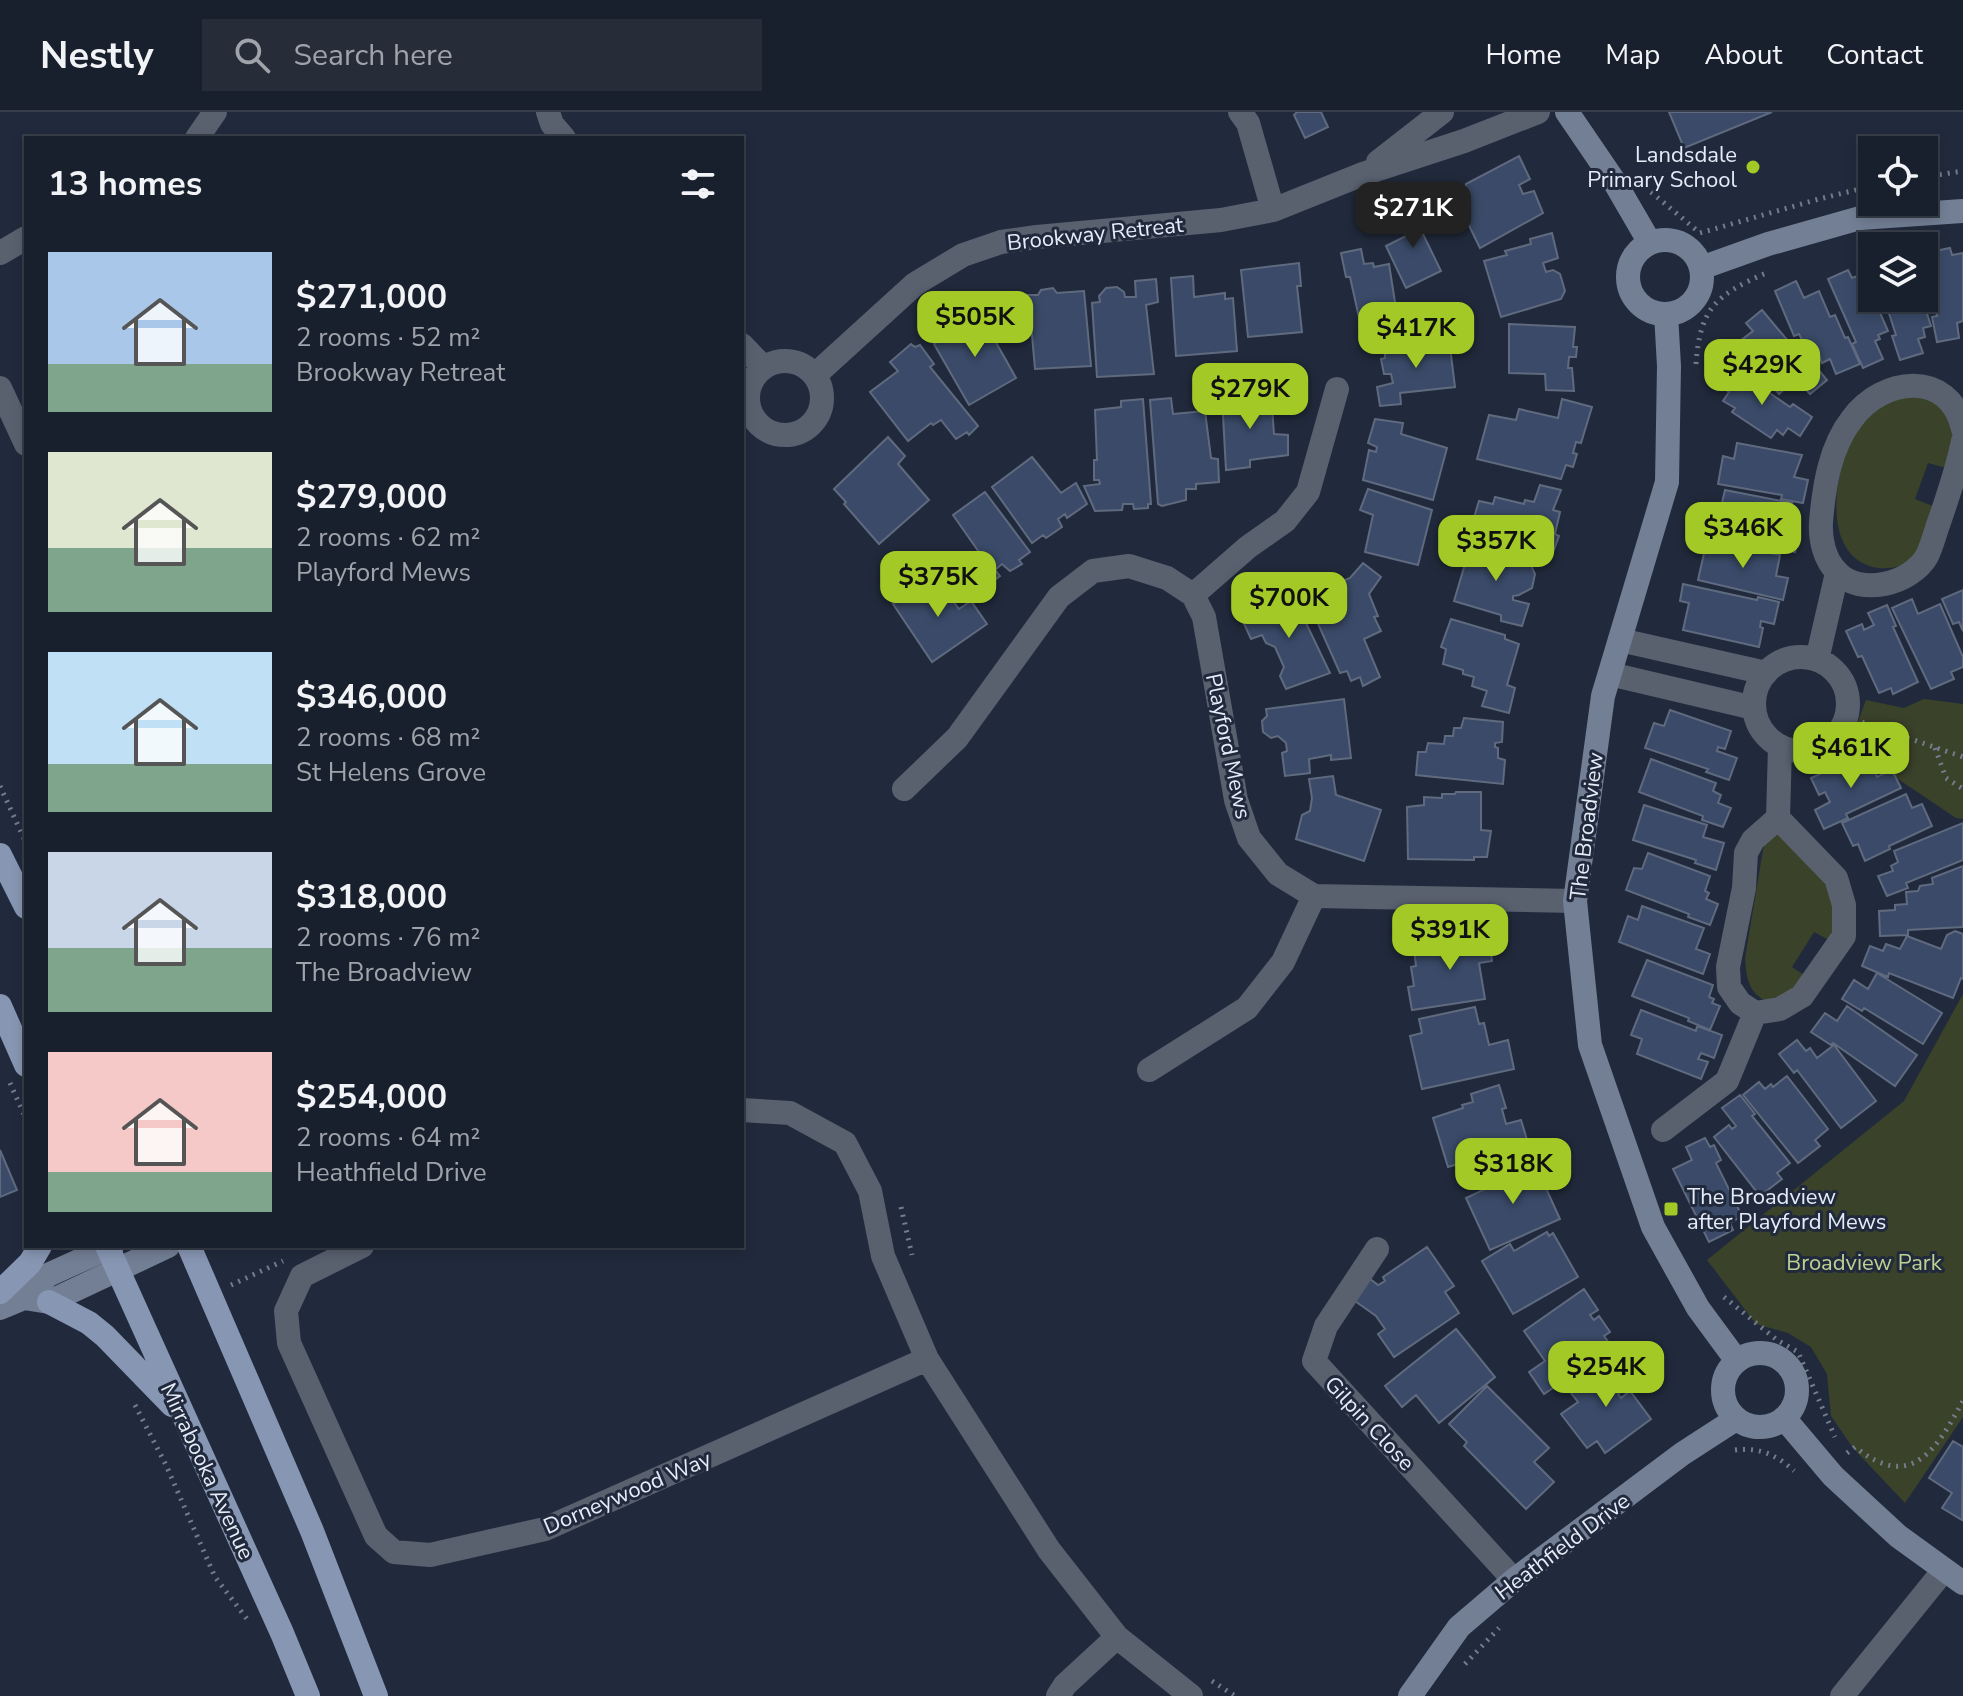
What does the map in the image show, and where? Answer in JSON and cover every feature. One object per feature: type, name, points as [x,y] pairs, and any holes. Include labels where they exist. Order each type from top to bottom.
[{"type":"main road","points":[[0,855],[24,903]]},
{"type":"main road","points":[[0,1006],[16,1068]]},
{"type":"main road","points":[[0,1292],[30,1263],[39,1248]]},
{"type":"main road","name":"Mirrabooka Avenue","points":[[109,1248],[308,1696]]},
{"type":"main road","points":[[190,1248],[312,1531],[376,1696]]},
{"type":"main road","points":[[49,1302],[89,1323],[105,1336],[183,1415]]},
{"type":"street","points":[[198,136],[215,112]]},
{"type":"street","points":[[548,112],[552,124],[562,136]]},
{"type":"street","points":[[1240,112],[1248,123],[1273,210]]},
{"type":"street","name":"Brookway Retreat","points":[[1363,174],[1442,112]]},
{"type":"street","name":"Brookway Retreat","points":[[815,375],[915,284],[963,255],[1001,242],[1221,220],[1273,210],[1363,174],[1464,141],[1538,112]]},
{"type":"street","points":[[1567,112],[1614,181],[1650,243]]},
{"type":"street","points":[[1701,268],[1768,244],[1860,218],[1963,211]]},
{"type":"street","points":[[0,253],[24,239]]},
{"type":"street","points":[[1671,240],[1681,244],[1690,250],[1701,268],[1702,281],[1698,294],[1679,311],[1666,314],[1649,310],[1631,290],[1631,263],[1650,243],[1671,240]]},
{"type":"street","name":"The Broadview","points":[[1666,314],[1669,366],[1667,482],[1603,696],[1575,901],[1590,1045],[1653,1227],[1698,1308],[1737,1361]]},
{"type":"street","points":[[744,347],[763,367]]},
{"type":"street","points":[[776,361],[791,361],[815,375],[821,388],[822,402],[818,416],[809,427],[782,435],[749,430],[749,387],[763,367],[776,361]]},
{"type":"street","points":[[1963,429],[1958,399],[1933,388],[1908,385],[1881,394],[1853,416],[1833,449],[1821,522],[1823,549],[1837,573],[1855,583],[1887,585],[1904,578],[1926,558],[1955,477],[1963,441]]},
{"type":"street","points":[[0,388],[24,440]]},
{"type":"street","points":[[904,789],[957,738],[1059,597],[1093,571],[1129,566],[1167,578],[1193,595],[1248,547],[1285,521],[1308,492],[1337,389]]},
{"type":"street","points":[[1817,660],[1837,573]]},
{"type":"street","name":"Playford Mews","points":[[1193,595],[1204,617],[1236,800],[1249,838],[1278,874],[1314,896]]},
{"type":"street","points":[[1620,640],[1766,673]]},
{"type":"street","points":[[1795,657],[1817,660],[1831,668],[1842,680],[1848,696],[1847,717],[1840,732],[1820,747],[1796,751],[1780,747],[1766,737],[1758,724],[1754,708],[1756,692],[1766,673],[1779,663],[1795,657]]},
{"type":"street","points":[[1610,674],[1754,708]]},
{"type":"street","points":[[1778,818],[1753,840],[1746,853],[1744,888],[1728,967],[1729,987],[1740,1003],[1755,1013],[1780,1009],[1802,996],[1844,936],[1844,905],[1836,878],[1778,818],[1780,747]]},
{"type":"street","points":[[1149,1070],[1247,1008],[1283,962],[1314,896],[1575,901]]},
{"type":"street","points":[[1663,1130],[1727,1081],[1755,1013]]},
{"type":"street","points":[[744,1110],[790,1113],[845,1143],[870,1191],[883,1256],[927,1359],[1049,1550],[1117,1637],[1199,1687]]},
{"type":"street","points":[[0,1308],[24,1298],[48,1275],[107,1248]]},
{"type":"street","points":[[24,1298],[49,1302],[164,1248]]},
{"type":"street","name":"Dorneywood Way","points":[[358,1248],[302,1276],[286,1311],[289,1343],[376,1536],[394,1552],[430,1555],[545,1529],[927,1359]]},
{"type":"street","name":"Gilpin Close","points":[[1377,1249],[1326,1326],[1314,1361],[1514,1580]]},
{"type":"street","points":[[1752,1353],[1765,1353],[1786,1363],[1795,1376],[1797,1389],[1795,1401],[1784,1418],[1773,1425],[1761,1427],[1736,1419],[1724,1401],[1723,1388],[1728,1370],[1737,1361],[1752,1353]]},
{"type":"street","points":[[1784,1418],[1833,1476],[1898,1536],[1953,1577],[1842,1696]]},
{"type":"street","name":"Heathfield Drive","points":[[1410,1696],[1459,1627],[1514,1580],[1682,1454],[1736,1419]]},
{"type":"street","points":[[1058,1696],[1065,1685],[1117,1637]]},
{"type":"path","points":[[1938,175],[1963,171]]},
{"type":"path","points":[[1644,186],[1700,233],[1858,189]]},
{"type":"path","points":[[1847,717],[1963,757]]},
{"type":"path","points":[[1935,748],[1946,778],[1963,789]]},
{"type":"path","points":[[0,786],[24,839]]},
{"type":"path","points":[[16,1068],[24,1109]]},
{"type":"path","points":[[898,1192],[913,1262]]},
{"type":"path","points":[[221,1276],[226,1287],[289,1258]]},
{"type":"path","points":[[127,1395],[137,1406],[166,1465],[215,1577],[248,1620],[253,1632]]},
{"type":"path","points":[[1847,1453],[1855,1447],[1880,1463],[1902,1467],[1922,1458],[1940,1443],[1963,1401]]},
{"type":"path","points":[[1729,1451],[1752,1447],[1780,1458],[1797,1474]]},
{"type":"path","points":[[1456,1674],[1507,1619]]},
{"type":"path","points":[[1199,1687],[1235,1696]]},
{"type":"green space","points":[[1929,393],[1958,430],[1950,469],[1928,463],[1915,499],[1935,507],[1916,554],[1901,565],[1878,568],[1857,560],[1844,544],[1838,523],[1840,473],[1848,448],[1871,412],[1891,400]]},
{"type":"green space","points":[[1924,699],[1963,704],[1963,819],[1956,818],[1849,746],[1866,700],[1904,708]]},
{"type":"green space","points":[[1776,831],[1839,897],[1831,941],[1814,932],[1792,967],[1807,977],[1800,987],[1770,1002],[1753,990],[1745,958],[1765,841]]},
{"type":"green space","name":"Broadview Park","points":[[1963,994],[1963,1417],[1905,1503],[1853,1448],[1831,1416],[1827,1374],[1811,1347],[1788,1333],[1756,1324],[1707,1260],[1904,1101]]},
{"type":"building","points":[[1297,112],[1321,112],[1328,127],[1305,138],[1294,115]]},
{"type":"building","points":[[1669,112],[1772,112],[1684,148]]},
{"type":"building","points":[[1519,156],[1530,179],[1519,185],[1523,194],[1534,191],[1543,213],[1480,248],[1458,203],[1470,198],[1464,191],[1466,184]]},
{"type":"building","points":[[1416,205],[1427,227],[1421,230],[1441,271],[1406,288],[1386,246],[1406,236],[1396,214]]},
{"type":"building","points":[[1552,233],[1558,258],[1543,263],[1546,272],[1553,270],[1560,274],[1565,291],[1561,299],[1501,317],[1484,261],[1507,255],[1505,251],[1531,244],[1530,239]]},
{"type":"building","points":[[1950,248],[1952,255],[1963,253],[1963,321],[1957,323],[1959,338],[1937,342],[1932,317],[1937,316],[1938,312],[1938,250]]},
{"type":"building","points":[[1361,249],[1364,264],[1373,263],[1374,267],[1389,264],[1397,315],[1360,322],[1341,253]]},
{"type":"building","points":[[1299,263],[1301,286],[1297,286],[1302,332],[1248,337],[1241,270]]},
{"type":"building","points":[[1848,270],[1852,278],[1858,276],[1858,312],[1880,312],[1888,331],[1878,335],[1880,339],[1875,341],[1883,359],[1863,368],[1852,344],[1856,342],[1828,279]]},
{"type":"building","points":[[1193,276],[1194,297],[1225,293],[1225,299],[1233,298],[1237,351],[1176,356],[1171,278]]},
{"type":"building","points":[[1156,279],[1158,302],[1146,305],[1154,374],[1097,377],[1092,303],[1100,302],[1099,296],[1106,288],[1117,287],[1125,297],[1136,297],[1135,281]]},
{"type":"building","points":[[1796,281],[1804,298],[1819,291],[1830,317],[1835,315],[1860,364],[1836,374],[1830,359],[1822,363],[1818,353],[1811,356],[1799,334],[1794,336],[1775,291]]},
{"type":"building","points":[[1053,288],[1057,293],[1084,291],[1091,366],[1035,369],[1031,324],[1015,324],[1014,295],[1038,295],[1041,290]]},
{"type":"building","points":[[983,310],[993,327],[989,330],[1016,378],[969,405],[934,344],[957,326],[961,331],[968,328],[963,320]]},
{"type":"building","points":[[1762,310],[1809,366],[1813,363],[1827,380],[1810,394],[1802,385],[1795,390],[1790,384],[1779,394],[1762,373],[1759,376],[1731,348],[1753,331],[1746,323]]},
{"type":"building","points":[[1889,312],[1926,312],[1931,326],[1923,328],[1925,337],[1918,339],[1923,353],[1900,360],[1892,336],[1896,335]]},
{"type":"building","points":[[1509,324],[1575,327],[1573,347],[1577,347],[1576,357],[1569,357],[1568,368],[1572,368],[1574,391],[1546,390],[1545,374],[1509,373]]},
{"type":"building","points":[[1449,339],[1455,387],[1400,393],[1401,404],[1380,406],[1377,387],[1393,383],[1391,374],[1384,374],[1381,359],[1385,358],[1385,347]]},
{"type":"building","points":[[911,344],[915,347],[920,345],[934,364],[930,367],[978,426],[969,435],[967,432],[956,439],[941,420],[933,425],[931,423],[908,441],[870,392],[898,371],[890,362]]},
{"type":"building","points":[[1733,368],[1790,407],[1793,404],[1812,417],[1800,436],[1788,428],[1783,435],[1777,430],[1771,438],[1732,412],[1735,408],[1723,401],[1729,392],[1721,386]]},
{"type":"building","points":[[1271,394],[1274,434],[1288,435],[1288,455],[1250,460],[1250,467],[1226,470],[1222,397]]},
{"type":"building","points":[[1171,398],[1173,414],[1205,411],[1211,458],[1218,459],[1219,482],[1196,484],[1196,489],[1186,489],[1186,500],[1162,506],[1158,504],[1150,400]]},
{"type":"building","points":[[1143,399],[1151,504],[1148,508],[1134,509],[1133,504],[1123,504],[1122,510],[1095,511],[1084,486],[1100,484],[1099,480],[1094,480],[1094,460],[1097,460],[1095,410],[1121,407],[1121,401]]},
{"type":"building","points":[[1562,399],[1592,407],[1581,443],[1576,442],[1573,453],[1577,454],[1573,467],[1566,465],[1561,479],[1477,459],[1489,415],[1516,420],[1519,409],[1558,418]]},
{"type":"building","points":[[1375,419],[1403,423],[1401,434],[1447,448],[1433,500],[1363,480],[1369,450],[1376,452],[1377,447],[1368,443]]},
{"type":"building","points":[[888,437],[905,456],[898,464],[929,500],[879,544],[834,489]]},
{"type":"building","points":[[1737,443],[1802,455],[1794,477],[1808,480],[1803,503],[1781,499],[1782,495],[1718,484],[1723,456],[1734,459]]},
{"type":"building","points":[[1032,457],[1061,493],[1076,483],[1087,504],[1067,518],[1065,514],[1058,519],[1062,527],[1032,543],[992,487]]},
{"type":"building","points":[[1540,485],[1561,490],[1553,510],[1560,512],[1555,534],[1559,536],[1554,550],[1547,549],[1545,554],[1469,534],[1479,501],[1493,504],[1495,497],[1524,504],[1525,500],[1534,502]]},
{"type":"building","points":[[1368,489],[1432,510],[1418,565],[1365,552],[1373,515],[1360,510]]},
{"type":"building","points":[[1725,490],[1792,503],[1788,523],[1781,522],[1780,526],[1799,529],[1795,552],[1773,547],[1773,544],[1707,531],[1713,506],[1721,507]]},
{"type":"building","points":[[985,492],[1030,552],[1019,560],[1022,564],[1010,571],[1002,564],[995,570],[1000,576],[977,593],[962,571],[981,555],[953,515]]},
{"type":"building","points":[[1707,540],[1780,555],[1776,576],[1788,578],[1783,600],[1698,580]]},
{"type":"building","points":[[1471,544],[1528,559],[1535,574],[1532,588],[1513,596],[1513,600],[1529,604],[1522,626],[1501,621],[1501,615],[1454,601]]},
{"type":"building","points":[[1363,563],[1381,577],[1369,594],[1381,631],[1364,639],[1380,677],[1363,686],[1360,677],[1351,681],[1347,671],[1340,673],[1303,590],[1307,585],[1333,576],[1336,584],[1350,578]]},
{"type":"building","points":[[934,576],[959,609],[971,601],[987,624],[932,662],[893,604]]},
{"type":"building","points":[[1683,584],[1779,602],[1774,624],[1761,621],[1760,627],[1763,628],[1759,647],[1683,630],[1689,603],[1680,601]]},
{"type":"building","points":[[1963,590],[1963,631],[1959,622],[1953,624],[1942,599]]},
{"type":"building","points":[[1300,597],[1310,618],[1305,621],[1330,673],[1286,689],[1280,676],[1284,667],[1275,647],[1266,643],[1262,635],[1251,639],[1241,617],[1283,599],[1286,602]]},
{"type":"building","points":[[1912,599],[1918,614],[1940,604],[1963,657],[1963,667],[1951,672],[1954,679],[1931,689],[1892,608]]},
{"type":"building","points":[[1887,605],[1896,626],[1893,627],[1918,682],[1893,694],[1891,688],[1879,693],[1846,631],[1862,624],[1864,630],[1874,625],[1868,613]]},
{"type":"building","points":[[1451,619],[1505,635],[1505,639],[1519,644],[1507,685],[1515,688],[1509,713],[1482,706],[1487,691],[1472,686],[1474,677],[1443,664],[1446,649],[1441,647]]},
{"type":"building","points":[[1344,699],[1351,758],[1331,760],[1331,755],[1309,759],[1310,773],[1285,776],[1282,753],[1287,751],[1286,743],[1278,736],[1271,738],[1263,732],[1262,721],[1267,716],[1266,709]]},
{"type":"building","points":[[1670,710],[1731,731],[1725,749],[1718,747],[1717,751],[1737,758],[1729,780],[1706,772],[1708,769],[1645,748],[1654,723],[1664,726]]},
{"type":"building","points":[[1464,718],[1503,722],[1502,742],[1495,743],[1495,747],[1498,748],[1498,758],[1505,760],[1503,784],[1416,775],[1418,752],[1426,752],[1428,743],[1444,744],[1445,736],[1453,736],[1454,728],[1461,728]]},
{"type":"building","points":[[1868,757],[1877,777],[1892,770],[1901,788],[1846,814],[1848,818],[1824,829],[1815,810],[1830,802],[1825,792],[1819,795],[1811,778],[1833,768],[1835,772]]},
{"type":"building","points":[[1651,759],[1716,783],[1713,791],[1721,795],[1718,803],[1731,808],[1723,827],[1702,820],[1703,816],[1639,792]]},
{"type":"building","points":[[1333,776],[1336,795],[1381,810],[1364,861],[1296,839],[1302,815],[1310,811],[1312,798],[1309,779]]},
{"type":"building","points":[[1481,792],[1481,830],[1491,831],[1487,857],[1474,857],[1474,860],[1408,859],[1407,807],[1424,805],[1424,797],[1442,798],[1442,794]]},
{"type":"building","points":[[1906,794],[1912,808],[1922,804],[1932,826],[1865,861],[1858,844],[1853,846],[1842,823]]},
{"type":"building","points":[[1644,805],[1707,825],[1703,837],[1724,843],[1716,870],[1695,863],[1696,860],[1633,840]]},
{"type":"building","points":[[1963,823],[1963,860],[1906,883],[1908,888],[1887,896],[1878,876],[1893,871],[1891,866],[1898,862],[1894,851]]},
{"type":"building","points":[[1648,853],[1710,876],[1706,899],[1718,904],[1710,925],[1626,890],[1634,868],[1642,869]]},
{"type":"building","points":[[1963,866],[1963,927],[1908,930],[1908,935],[1880,936],[1879,911],[1895,910],[1895,905],[1907,904],[1906,892],[1918,891],[1920,886],[1933,884],[1932,878]]},
{"type":"building","points":[[1642,906],[1704,928],[1696,949],[1710,954],[1703,974],[1619,942],[1628,916],[1638,920]]},
{"type":"building","points":[[1488,931],[1492,961],[1479,963],[1485,999],[1412,1010],[1408,987],[1414,986],[1411,967],[1416,966],[1414,949],[1442,945],[1444,959],[1453,958],[1450,937]]},
{"type":"building","points":[[1955,931],[1963,934],[1963,979],[1953,998],[1862,966],[1870,946],[1883,951],[1886,944],[1900,949],[1907,936],[1941,949],[1947,935]]},
{"type":"building","points":[[1647,960],[1713,985],[1709,997],[1714,999],[1712,1003],[1720,1006],[1710,1030],[1688,1021],[1689,1018],[1632,996]]},
{"type":"building","points":[[1877,973],[1942,1013],[1923,1044],[1864,1008],[1862,1011],[1842,999],[1854,980],[1868,989]]},
{"type":"building","points":[[1847,1006],[1917,1055],[1895,1086],[1833,1043],[1831,1045],[1811,1032],[1825,1013],[1837,1021]]},
{"type":"building","points":[[1475,1007],[1479,1024],[1484,1023],[1489,1045],[1508,1040],[1514,1069],[1422,1089],[1410,1036],[1422,1033],[1419,1019]]},
{"type":"building","points":[[1641,1010],[1696,1031],[1697,1026],[1722,1035],[1714,1058],[1701,1053],[1698,1059],[1708,1062],[1701,1079],[1637,1054],[1642,1039],[1631,1035]]},
{"type":"building","points":[[1797,1040],[1806,1051],[1810,1048],[1817,1058],[1834,1045],[1876,1101],[1841,1128],[1797,1070],[1794,1073],[1779,1054]]},
{"type":"building","points":[[1787,1076],[1828,1129],[1815,1140],[1820,1146],[1798,1163],[1743,1095],[1759,1082],[1765,1089]]},
{"type":"building","points":[[1499,1085],[1506,1108],[1502,1109],[1506,1124],[1521,1120],[1528,1143],[1448,1167],[1433,1118],[1473,1102],[1471,1094]]},
{"type":"building","points":[[1740,1095],[1755,1114],[1752,1116],[1790,1163],[1777,1173],[1782,1179],[1760,1196],[1714,1137],[1729,1125],[1732,1129],[1736,1126],[1722,1108]]},
{"type":"building","points":[[1705,1138],[1710,1147],[1714,1145],[1721,1160],[1716,1163],[1742,1216],[1730,1223],[1733,1230],[1709,1242],[1673,1169],[1692,1160],[1686,1147]]},
{"type":"building","points":[[0,1150],[17,1190],[0,1197]]},
{"type":"building","points":[[1523,1158],[1532,1178],[1540,1175],[1560,1219],[1490,1250],[1466,1198],[1492,1186],[1495,1178],[1504,1174],[1501,1168]]},
{"type":"building","points":[[1547,1232],[1549,1236],[1553,1233],[1578,1277],[1513,1314],[1482,1261],[1510,1244],[1514,1251]]},
{"type":"building","points":[[1427,1247],[1454,1286],[1445,1292],[1459,1313],[1394,1357],[1378,1334],[1385,1329],[1376,1316],[1355,1301],[1370,1279],[1378,1285],[1385,1281],[1383,1277]]},
{"type":"building","points":[[1584,1289],[1598,1310],[1590,1315],[1594,1320],[1599,1316],[1610,1332],[1604,1336],[1612,1347],[1544,1394],[1529,1372],[1545,1361],[1524,1331]]},
{"type":"building","points":[[1456,1329],[1495,1377],[1439,1423],[1416,1395],[1402,1407],[1385,1386]]},
{"type":"building","points":[[1616,1360],[1633,1383],[1618,1394],[1621,1398],[1630,1391],[1651,1419],[1605,1453],[1597,1441],[1587,1448],[1561,1414],[1578,1402],[1571,1393]]},
{"type":"building","points":[[1487,1386],[1549,1448],[1534,1462],[1554,1482],[1526,1509],[1464,1446],[1467,1442],[1449,1424]]},
{"type":"building","points":[[1953,1441],[1963,1447],[1962,1520],[1942,1508],[1952,1493],[1929,1478]]},
{"type":"place","name":"Landsdale Primary School","points":[[1753,167]]},
{"type":"place","name":"The Broadview after Playford Mews","points":[[1671,1209]]}]
